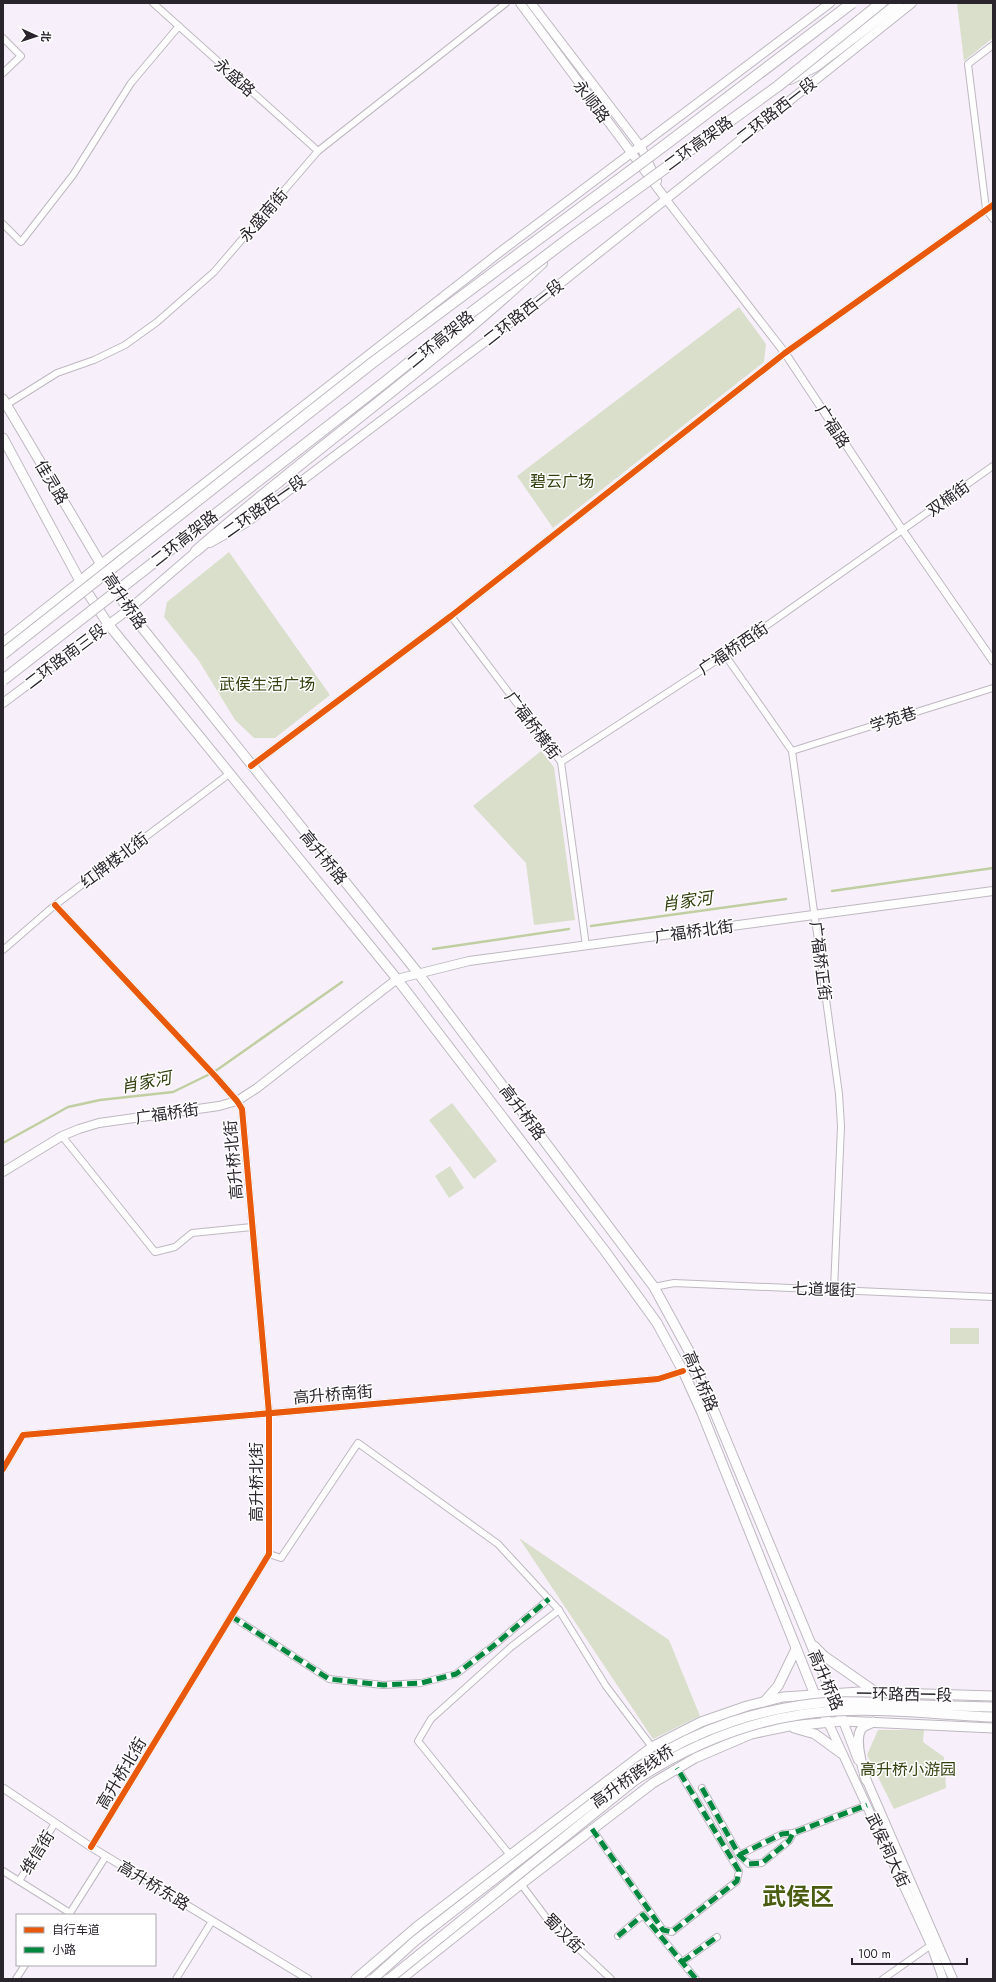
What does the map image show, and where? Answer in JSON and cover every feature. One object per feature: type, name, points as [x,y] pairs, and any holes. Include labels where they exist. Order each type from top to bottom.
[{"type":"highway","name":"二环高架路","points":[[3,654],[372,363],[665,145],[852,3]]},
{"type":"highway","name":"二环高架路","points":[[3,680],[568,239],[778,86],[881,3]]},
{"type":"highway","points":[[778,86],[816,66],[899,3]]},
{"type":"highway","points":[[196,551],[244,509],[500,303],[568,239]]},
{"type":"main road","name":"永顺路","points":[[520,3],[665,198]]},
{"type":"main road","points":[[531,3],[641,147],[665,198]]},
{"type":"main road","name":"二环路西一段","points":[[128,610],[196,551],[246,523],[522,314],[665,198],[912,3]]},
{"type":"main road","points":[[3,642],[100,564],[504,249],[632,154],[825,4]]},
{"type":"main road","name":"佳灵路","points":[[5,402],[100,564]]},
{"type":"main road","name":"佳灵路","points":[[3,438],[80,581]]},
{"type":"main road","name":"高升桥路","points":[[100,564],[128,610],[251,766],[418,973],[654,1287],[690,1353],[843,1721]]},
{"type":"main road","name":"高升桥路","points":[[80,581],[108,624],[397,979],[605,1251],[657,1323],[683,1371],[732,1486],[815,1695],[828,1722]]},
{"type":"main road","name":"二环路南三段","points":[[3,702],[128,610]]},
{"type":"main road","name":"广福桥北街","points":[[397,979],[469,961],[993,891]]},
{"type":"main road","name":"广福桥街","points":[[4,1170],[62,1136],[100,1123],[219,1106],[237,1101],[257,1088],[397,979]]},
{"type":"main road","points":[[810,1641],[824,1656],[877,1693]]},
{"type":"main road","points":[[764,1702],[778,1686],[796,1649]]},
{"type":"main road","name":"一环路西一段","points":[[356,1979],[419,1925],[652,1747],[701,1722],[783,1697],[877,1693],[993,1696]]},
{"type":"main road","name":"高升桥跨线桥","points":[[373,1979],[415,1941],[640,1766],[662,1752],[714,1727],[748,1715],[788,1707],[832,1702],[993,1707]]},
{"type":"main road","name":"高升桥跨线桥","points":[[389,1979],[634,1781],[667,1759],[716,1737],[735,1730],[789,1716],[835,1711],[886,1711],[993,1717]]},
{"type":"main road","name":"一环路西一段","points":[[401,1979],[521,1884],[653,1783],[695,1758],[750,1734],[789,1726],[843,1721],[993,1728]]},
{"type":"main road","name":"武侯祠大街","points":[[843,1721],[866,1780],[935,1943],[943,1979]]},
{"type":"main road","name":"武侯祠大街","points":[[828,1722],[841,1753],[953,1979]]},
{"type":"main road","points":[[866,1780],[860,1757],[860,1733],[863,1727],[874,1722]]},
{"type":"main road","points":[[789,1726],[815,1734],[841,1753]]},
{"type":"street","name":"永盛路","points":[[153,3],[318,151]]},
{"type":"street","name":"永盛南街","points":[[5,402],[57,373],[94,360],[125,345],[157,322],[214,272],[318,151],[506,3]]},
{"type":"street","points":[[3,224],[20,242],[73,175],[131,83],[179,26]]},
{"type":"street","points":[[3,38],[21,56],[3,73]]},
{"type":"street","points":[[993,45],[968,64],[986,210],[993,220]]},
{"type":"street","name":"广福路","points":[[665,198],[785,353],[902,531],[993,661]]},
{"type":"street","points":[[251,766],[451,616],[785,353],[993,205]]},
{"type":"street","name":"双楠街","points":[[902,531],[993,466]]},
{"type":"street","name":"广福桥西街","points":[[561,762],[725,655],[902,531]]},
{"type":"street","name":"广福桥横街","points":[[451,616],[561,762],[586,946]]},
{"type":"street","name":"广福桥正街","points":[[725,655],[792,751],[839,1094],[841,1126],[834,1289]]},
{"type":"street","name":"学苑巷","points":[[792,751],[993,688]]},
{"type":"street","name":"红牌楼北街","points":[[3,950],[55,905],[229,774]]},
{"type":"street","name":"高升桥北街","points":[[55,905],[216,1077],[242,1109],[270,1413],[269,1554],[91,1847]]},
{"type":"street","points":[[62,1136],[155,1252],[175,1247],[192,1233],[252,1227]]},
{"type":"street","name":"七道堰街","points":[[654,1287],[674,1283],[993,1297]]},
{"type":"street","name":"高升桥南街","points":[[3,1469],[23,1435],[658,1379],[683,1371]]},
{"type":"street","points":[[269,1554],[281,1558],[358,1443],[498,1544],[559,1610],[606,1686],[652,1747]]},
{"type":"street","points":[[231,1616],[329,1679],[383,1685],[421,1683],[456,1674],[492,1647],[549,1599]]},
{"type":"street","points":[[510,1856],[418,1741],[431,1719],[511,1647],[559,1610]]},
{"type":"street","points":[[592,1829],[663,1930],[672,1932],[737,1881],[739,1871],[677,1768]]},
{"type":"street","name":"高升桥东路","points":[[3,1788],[91,1847],[308,1979]]},
{"type":"street","points":[[702,1788],[739,1855],[750,1864],[762,1862],[789,1841],[793,1833]]},
{"type":"street","points":[[739,1855],[782,1834],[793,1833],[867,1805]]},
{"type":"street","name":"维信街","points":[[19,1881],[55,1823]]},
{"type":"street","name":"维信街","points":[[3,1871],[70,1912],[106,1856]]},
{"type":"street","name":"蜀汉街","points":[[521,1884],[548,1920],[611,1979]]},
{"type":"street","points":[[618,1936],[643,1915],[696,1979]]},
{"type":"street","points":[[176,1979],[212,1921]]},
{"type":"street","points":[[682,1962],[717,1937]]},
{"type":"street","points":[[883,1979],[935,1943]]},
{"type":"street","points":[[16,1979],[24,1966]]},
{"type":"green space","points":[[957,3],[993,4],[993,38],[964,61]]},
{"type":"green space","name":"碧云广场","points":[[739,307],[766,344],[764,362],[553,528],[517,476]]},
{"type":"green space","name":"武侯生活广场","points":[[229,552],[330,695],[275,738],[254,738],[235,720],[199,661],[164,617],[167,602]]},
{"type":"green space","points":[[541,751],[554,767],[575,920],[534,925],[526,863],[473,806]]},
{"type":"green space","points":[[452,1103],[497,1161],[474,1179],[429,1120]]},
{"type":"green space","points":[[450,1166],[464,1188],[449,1198],[435,1176]]},
{"type":"green space","points":[[950,1328],[979,1328],[979,1344],[950,1344]]},
{"type":"green space","points":[[519,1538],[669,1640],[700,1716],[653,1739]]},
{"type":"green space","name":"高升桥小游园","points":[[878,1730],[924,1730],[923,1742],[944,1757],[946,1788],[894,1809],[867,1755]]},
{"type":"waterway","name":"肖家河","points":[[832,891],[993,868]]},
{"type":"waterway","name":"肖家河","points":[[591,926],[786,899]]},
{"type":"waterway","name":"肖家河","points":[[433,949],[569,929]]},
{"type":"waterway","name":"肖家河","points":[[3,1143],[68,1107],[100,1100],[173,1092],[214,1072],[342,982]]},
{"type":"marked path","points":[[231,1616],[329,1679],[383,1685],[421,1683],[456,1674],[492,1647],[549,1599]]},
{"type":"marked path","points":[[592,1829],[663,1930],[672,1932],[737,1881],[739,1871],[677,1768]]},
{"type":"marked path","points":[[702,1788],[739,1855],[749,1864],[762,1863],[789,1841],[793,1833],[867,1805]]},
{"type":"marked path","points":[[739,1855],[782,1834],[793,1833]]},
{"type":"marked path","points":[[618,1936],[643,1915],[696,1979]]},
{"type":"marked path","points":[[682,1962],[717,1937]]},
{"type":"cycle path","points":[[251,766],[451,616],[785,353],[993,205]]},
{"type":"cycle path","points":[[55,905],[216,1077],[242,1109],[269,1413],[269,1554],[91,1847]]},
{"type":"cycle path","points":[[3,1469],[23,1435],[658,1379],[683,1371]]},
{"type":"district","name":"武侯区","points":[[798,1897]]}]
